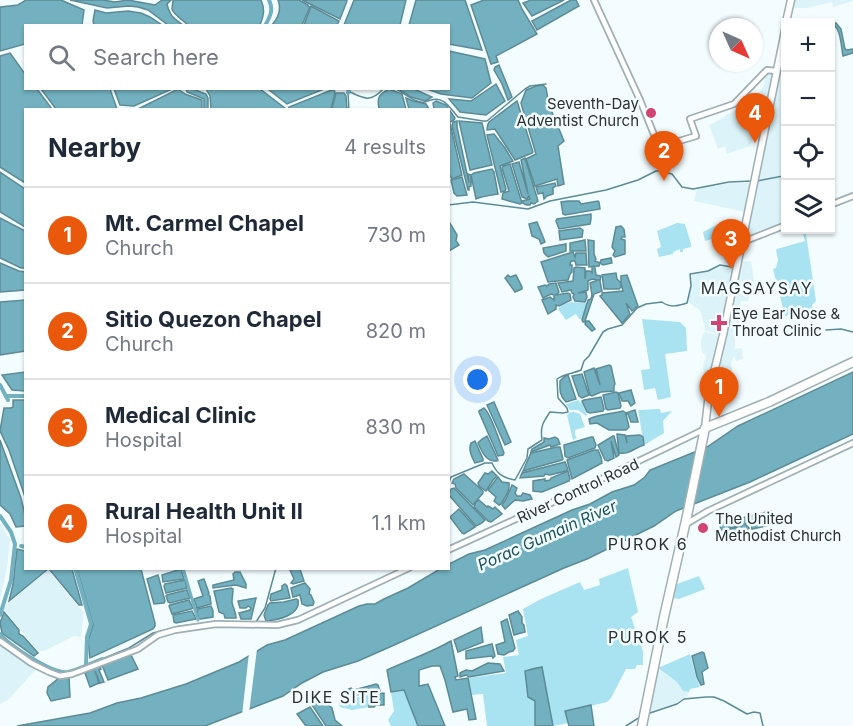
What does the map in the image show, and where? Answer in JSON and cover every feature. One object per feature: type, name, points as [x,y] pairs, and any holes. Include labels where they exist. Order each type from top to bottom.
[{"type":"highway","points":[[643,720],[705,432],[851,362]]},
{"type":"main road","points":[[787,18],[791,0]]},
{"type":"main road","points":[[705,432],[710,393],[781,49]]},
{"type":"street","points":[[594,0],[659,147],[696,136],[690,119],[734,104],[767,70],[776,71]]},
{"type":"street","points":[[835,203],[853,196]]},
{"type":"street","points":[[742,239],[748,240],[781,227]]},
{"type":"street","name":"River Control Road","points":[[450,549],[705,432]]},
{"type":"street","points":[[685,523],[853,443]]},
{"type":"street","points":[[0,641],[31,663],[49,672],[60,676],[72,674],[138,649],[158,635],[175,630],[216,624],[277,625],[298,620],[405,570]]},
{"type":"shaded area","points":[[794,0],[853,1],[833,7],[832,2],[807,8],[793,8]]},
{"type":"shaded area","points":[[781,66],[781,225],[744,239]]},
{"type":"shaded area","points":[[768,71],[774,72],[758,141],[752,140],[750,146],[727,154],[725,146],[718,149],[709,125],[750,104],[764,86],[763,76]]},
{"type":"shaded area","points":[[729,183],[751,183],[745,212],[694,201],[697,189]]},
{"type":"shaded area","points":[[724,220],[742,224],[740,234],[726,233],[728,236],[739,238],[739,243],[734,244],[738,245],[734,265],[725,263],[720,249],[723,248],[719,234],[724,232]]},
{"type":"shaded area","points":[[724,221],[723,232],[719,234],[719,237],[705,241],[703,232]]},
{"type":"shaded area","points":[[677,223],[685,224],[691,247],[683,249],[683,252],[680,252],[680,249],[673,254],[659,257],[657,249],[661,247],[657,231]]},
{"type":"shaded area","points":[[803,234],[806,234],[816,301],[812,308],[785,316],[773,269],[776,268],[778,260],[776,250],[805,241]]},
{"type":"shaded area","points":[[751,261],[756,293],[750,293],[748,301],[741,301],[739,313],[741,315],[737,325],[741,327],[735,337],[735,349],[742,348],[743,359],[736,361],[735,357],[733,358],[732,372],[715,378],[737,273],[740,271],[738,270],[739,262]]},
{"type":"shaded area","points":[[723,266],[733,268],[721,335],[704,330],[700,310],[688,302],[691,286],[690,275]]},
{"type":"shaded area","points":[[571,302],[587,303],[582,319],[579,319],[576,314],[566,320],[558,309]]},
{"type":"shaded area","points":[[642,319],[680,322],[686,328],[687,351],[665,354],[671,397],[658,400],[655,388],[644,390],[641,370],[650,369]]},
{"type":"shaded area","points":[[705,332],[721,336],[708,392],[704,391],[702,383],[706,355],[702,352],[701,341]]},
{"type":"shaded area","points":[[579,400],[580,403],[582,402],[586,416],[578,410],[570,410],[566,404]]},
{"type":"shaded area","points":[[660,409],[661,413],[672,411],[663,421],[664,433],[644,445],[638,410]]},
{"type":"shaded area","points":[[571,412],[580,414],[585,427],[575,430],[577,438],[573,440],[567,415]]},
{"type":"shaded area","points":[[0,523],[10,540],[0,599]]},
{"type":"shaded area","points":[[628,568],[638,612],[631,617],[643,651],[643,665],[637,665],[635,669],[626,669],[607,702],[565,712],[568,723],[553,726],[542,667],[532,669],[535,726],[487,726],[483,694],[472,695],[468,678],[506,673],[503,657],[519,655],[516,640],[528,636],[523,609],[580,582],[584,590],[600,585],[599,579]]},
{"type":"shaded area","points":[[48,570],[84,613],[81,637],[74,636],[44,651],[38,651],[3,608]]},
{"type":"shaded area","points":[[699,576],[705,589],[679,599],[673,598],[677,584]]},
{"type":"shaded area","points":[[0,643],[10,652],[37,668],[9,699],[0,704]]},
{"type":"shaded area","points":[[690,654],[700,687],[690,689],[689,692],[683,691],[677,682],[658,668]]},
{"type":"shaded area","points":[[657,665],[658,669],[677,682],[683,691],[689,692],[687,697],[675,704],[647,713]]},
{"type":"shaded area","points":[[404,690],[418,726],[391,726],[388,720],[394,711],[391,692]]},
{"type":"shaded area","points":[[369,695],[369,707],[352,710],[340,707],[338,700]]},
{"type":"water","points":[[26,0],[61,0],[84,10],[82,24],[24,24],[24,44],[0,51],[0,7],[18,5]]},
{"type":"water","points":[[70,0],[115,2],[128,0],[155,5],[162,0],[171,0],[167,4],[169,11],[182,24],[167,24],[148,10],[138,7],[107,8]]},
{"type":"water","points":[[173,0],[261,0],[263,16],[260,24],[187,24],[176,15],[172,8]]},
{"type":"water","points":[[278,0],[299,0],[310,7],[302,24],[273,24],[279,14]]},
{"type":"water","points":[[302,0],[346,0],[347,1],[340,19]]},
{"type":"water","points":[[354,0],[406,0],[400,24],[344,24]]},
{"type":"water","points":[[416,0],[465,0],[482,50],[450,44],[450,24],[409,24]]},
{"type":"water","points":[[484,0],[518,0],[537,34],[496,56],[498,62],[491,64],[471,5]]},
{"type":"water","points":[[531,0],[564,0],[532,16],[523,3]]},
{"type":"water","points":[[571,0],[576,0],[579,6],[537,30],[532,21]]},
{"type":"water","points":[[311,6],[339,21],[338,24],[304,24]]},
{"type":"water","points":[[95,10],[106,13],[128,11],[141,13],[160,24],[94,24]]},
{"type":"water","points":[[835,23],[841,29],[845,49],[853,49],[853,53],[843,56]]},
{"type":"water","points":[[450,51],[485,59],[491,83],[472,98],[441,94],[430,90],[450,90]]},
{"type":"water","points":[[10,53],[24,73],[24,90],[38,90],[51,108],[24,108],[24,182],[0,167],[0,56]]},
{"type":"water","points":[[499,65],[512,97],[508,100],[494,70]]},
{"type":"water","points":[[496,84],[505,101],[486,115],[460,112],[449,99],[471,101]]},
{"type":"water","points":[[543,85],[564,141],[558,146],[564,184],[558,186],[557,179],[535,186],[526,159],[536,154],[521,103],[526,90]]},
{"type":"water","points":[[42,90],[110,90],[117,108],[55,108]]},
{"type":"water","points":[[115,90],[170,90],[134,106],[120,105]]},
{"type":"water","points":[[176,90],[202,100],[202,108],[140,108]]},
{"type":"water","points":[[186,90],[196,90],[206,94],[208,108],[204,108],[204,99]]},
{"type":"water","points":[[207,90],[261,90],[285,108],[211,108],[210,96]]},
{"type":"water","points":[[269,90],[322,90],[287,104]]},
{"type":"water","points":[[332,90],[334,90],[331,108],[289,107]]},
{"type":"water","points":[[392,90],[402,94],[406,108],[379,108],[379,97]]},
{"type":"water","points":[[400,90],[416,90],[432,97],[425,101],[411,97]]},
{"type":"water","points":[[336,93],[344,93],[347,108],[332,108]]},
{"type":"water","points":[[406,98],[426,104],[428,108],[409,108]]},
{"type":"water","points":[[436,101],[448,108],[434,108],[433,103]]},
{"type":"water","points":[[517,101],[533,152],[515,160],[495,129],[487,130],[487,125]]},
{"type":"water","points":[[450,111],[455,118],[450,122]]},
{"type":"water","points":[[457,121],[469,183],[468,174],[471,175],[469,190],[452,126],[453,122]]},
{"type":"water","points":[[459,121],[482,123],[492,165],[470,170]]},
{"type":"water","points":[[450,124],[462,175],[452,179],[450,176]]},
{"type":"water","points":[[494,134],[513,161],[500,166],[506,189],[501,192],[487,135]]},
{"type":"water","points":[[525,158],[538,201],[530,205],[522,201],[530,199],[529,196],[527,199],[522,197],[512,164],[519,162],[528,194],[521,160]]},
{"type":"water","points":[[510,164],[522,203],[520,204],[502,199],[503,193],[509,191],[502,168]]},
{"type":"water","points":[[492,169],[498,194],[476,199],[471,175]]},
{"type":"water","points":[[0,172],[24,188],[24,226],[0,212]]},
{"type":"water","points":[[462,177],[467,195],[457,196],[451,180]]},
{"type":"water","points":[[555,183],[553,194],[544,199],[543,193],[538,194],[536,187]]},
{"type":"water","points":[[579,201],[581,204],[598,201],[600,209],[565,215],[561,202]]},
{"type":"water","points":[[591,214],[590,224],[559,229],[556,221],[557,219]]},
{"type":"water","points":[[0,218],[24,230],[24,268],[0,258]]},
{"type":"water","points":[[537,222],[545,242],[541,244],[539,239],[532,236],[529,224]]},
{"type":"water","points":[[450,223],[457,235],[456,241],[459,245],[450,250]]},
{"type":"water","points":[[621,226],[624,229],[625,237],[621,239],[625,240],[625,254],[615,257],[612,247],[616,227]]},
{"type":"water","points":[[580,228],[583,230],[582,237],[560,240],[559,231]]},
{"type":"water","points":[[585,240],[586,251],[570,251],[570,243]]},
{"type":"water","points":[[588,240],[594,241],[595,261],[600,263],[599,266],[589,267]]},
{"type":"water","points":[[566,244],[566,251],[548,257],[544,253],[543,248]]},
{"type":"water","points":[[573,252],[575,257],[576,253],[586,253],[587,265],[576,265],[575,261],[571,261],[572,272],[568,280],[548,282],[541,262]]},
{"type":"water","points":[[611,258],[612,263],[603,265],[600,263],[601,260]]},
{"type":"water","points":[[0,263],[24,272],[24,290],[0,292]]},
{"type":"water","points":[[576,267],[585,268],[585,279],[586,271],[592,273],[592,268],[595,268],[596,275],[601,276],[602,291],[594,294],[585,321],[589,321],[595,329],[592,331],[582,320],[588,300],[592,295],[590,283],[598,280],[588,281],[588,290],[578,293],[586,292],[585,302],[575,301],[571,290],[562,292],[558,283],[573,281]]},
{"type":"water","points":[[616,273],[621,287],[604,289],[602,275]]},
{"type":"water","points":[[508,275],[510,277],[516,275],[522,289],[515,292],[505,278]]},
{"type":"water","points":[[627,275],[638,306],[632,311],[626,303],[630,314],[622,323],[600,296],[602,293],[623,291],[621,276]]},
{"type":"water","points":[[556,283],[559,292],[556,295],[568,293],[571,300],[559,306],[556,305],[556,309],[548,314],[542,300],[550,297],[554,300],[554,295],[543,298],[538,287]]},
{"type":"water","points":[[24,300],[24,351],[0,355],[0,302]]},
{"type":"water","points":[[609,365],[615,384],[614,391],[590,395],[584,372],[594,368],[600,385],[596,369]]},
{"type":"water","points":[[24,372],[24,391],[12,390],[2,375]]},
{"type":"water","name":"Porac Gumain River","points":[[853,372],[853,434],[750,482],[676,511],[654,526],[587,559],[358,661],[323,672],[283,696],[205,726],[17,726],[90,713],[186,684],[239,662],[267,645],[285,640],[359,606],[375,604],[438,570],[450,570],[450,564],[469,554],[485,550],[612,492],[634,485],[650,470],[707,447],[738,426]]},
{"type":"water","points":[[582,374],[589,395],[582,398],[579,396],[572,376]]},
{"type":"water","points":[[568,375],[576,399],[566,402],[561,395],[560,381]]},
{"type":"water","points":[[631,390],[635,403],[631,406],[628,401],[622,401],[619,393]]},
{"type":"water","points":[[616,392],[620,408],[606,409],[603,395]]},
{"type":"water","points":[[601,397],[603,411],[587,412],[582,401]]},
{"type":"water","points":[[13,400],[24,400],[24,494],[0,431],[4,408],[13,407]]},
{"type":"water","points":[[494,402],[511,442],[505,445],[487,405]]},
{"type":"water","points":[[484,408],[493,422],[503,455],[498,456],[479,412]]},
{"type":"water","points":[[635,410],[638,422],[631,422],[626,414],[629,427],[626,430],[609,430],[597,423],[590,424],[589,419],[597,416]]},
{"type":"water","points":[[617,434],[625,435],[627,443],[626,436],[640,435],[643,437],[644,445],[629,452],[619,453]]},
{"type":"water","points":[[487,436],[497,461],[487,458],[478,443]]},
{"type":"water","points":[[613,436],[619,455],[616,457],[611,441],[614,458],[608,461],[605,460],[598,445]]},
{"type":"water","points":[[555,437],[560,444],[531,452],[544,442],[544,438]]},
{"type":"water","points":[[591,437],[596,445],[595,448],[568,458],[565,456],[564,445]]},
{"type":"water","points":[[0,440],[21,498],[24,526],[16,527],[10,514],[0,505]]},
{"type":"water","points":[[475,441],[483,461],[475,463],[470,448],[471,443]]},
{"type":"water","points":[[560,447],[562,460],[523,471],[531,453]]},
{"type":"water","points":[[598,450],[602,463],[572,479],[567,460]]},
{"type":"water","points":[[565,462],[568,469],[566,471],[520,478],[522,473]]},
{"type":"water","points":[[492,471],[497,476],[486,491],[478,483],[485,473]]},
{"type":"water","points":[[568,471],[569,481],[542,492],[533,491],[533,481],[550,480]]},
{"type":"water","points":[[464,474],[483,491],[473,505],[452,483],[454,479]]},
{"type":"water","points":[[498,477],[502,482],[509,483],[506,496],[499,505],[494,501],[496,497],[488,490]]},
{"type":"water","points":[[512,485],[517,488],[515,493],[517,496],[523,493],[530,495],[532,499],[515,500],[505,509],[502,505]]},
{"type":"water","points":[[454,488],[485,520],[482,523],[476,526],[450,496],[451,489]]},
{"type":"water","points":[[479,500],[487,507],[493,509],[495,507],[502,514],[491,522],[488,521],[474,507]]},
{"type":"water","points":[[459,509],[475,527],[464,534],[450,517]]},
{"type":"water","points":[[771,511],[773,517],[753,522],[774,519],[775,524],[752,529],[750,516]]},
{"type":"water","points":[[746,517],[745,524],[749,528],[747,530],[723,537],[722,532],[743,525],[721,530],[721,524]]},
{"type":"water","points":[[17,549],[24,551],[24,570],[47,570],[9,601]]},
{"type":"water","points":[[50,570],[72,570],[82,605],[79,605]]},
{"type":"water","points":[[77,570],[141,570],[155,623],[153,629],[90,658],[88,641],[93,625]]},
{"type":"water","points":[[181,570],[184,579],[163,582],[162,575]]},
{"type":"water","points":[[290,570],[300,570],[304,581],[293,584],[291,583],[294,579]]},
{"type":"water","points":[[235,572],[240,572],[246,588],[236,585],[213,588],[213,585],[234,580]]},
{"type":"water","points":[[158,575],[165,601],[154,604],[147,579]]},
{"type":"water","points":[[204,579],[211,604],[197,608],[194,599],[203,596],[198,581]]},
{"type":"water","points":[[185,580],[187,588],[166,593],[165,584]]},
{"type":"water","points":[[305,583],[310,589],[309,594],[314,602],[313,605],[302,604],[300,595],[293,597],[291,588]]},
{"type":"water","points":[[285,584],[290,598],[271,601],[271,594],[282,590]]},
{"type":"water","points":[[233,589],[232,602],[236,618],[225,618],[224,614],[219,612],[214,591]]},
{"type":"water","points":[[187,590],[190,598],[168,602],[167,595]]},
{"type":"water","points":[[256,598],[251,619],[241,619],[239,613],[251,608],[248,606],[240,608],[238,601]]},
{"type":"water","points":[[296,599],[298,605],[292,613],[282,618],[266,621],[264,615],[270,603]]},
{"type":"water","points":[[189,600],[193,608],[172,614],[170,605]]},
{"type":"water","points":[[211,606],[213,617],[198,618],[197,609]]},
{"type":"water","points":[[192,611],[196,619],[174,622],[173,615]]},
{"type":"water","points":[[518,611],[522,617],[525,632],[514,635],[509,615]]},
{"type":"water","points":[[4,612],[19,630],[19,634],[38,653],[34,656],[2,633],[0,623]]},
{"type":"water","points":[[507,619],[515,648],[504,655],[498,654],[496,645],[505,642],[501,622]]},
{"type":"water","points":[[481,627],[483,642],[458,652],[454,640]]},
{"type":"water","points":[[451,641],[458,676],[455,677],[456,680],[468,678],[476,719],[469,720],[467,709],[453,712],[440,666],[432,666],[419,670],[419,686],[428,684],[445,726],[418,726],[404,690],[391,692],[387,670]]},
{"type":"water","points":[[492,644],[495,656],[493,658],[492,656],[466,659],[466,651]]},
{"type":"water","points":[[702,652],[708,668],[702,672],[704,684],[701,685],[692,656]]},
{"type":"water","points":[[131,655],[138,669],[108,680],[102,665]]},
{"type":"water","points":[[488,663],[500,664],[504,671],[460,677],[460,673],[466,670],[472,671]]},
{"type":"water","points":[[100,666],[99,670],[104,682],[100,683],[95,671],[99,683],[90,687],[85,673]]},
{"type":"water","points":[[542,667],[553,726],[535,726],[535,701],[528,697],[525,671]]},
{"type":"water","points":[[69,677],[70,697],[51,701],[47,693],[48,687],[59,678]]},
{"type":"water","points":[[376,684],[380,691],[343,697],[345,691],[351,688],[354,690]]},
{"type":"water","points":[[384,693],[384,705],[369,707],[369,695]]},
{"type":"water","points":[[323,701],[332,708],[335,720],[342,726],[326,726],[312,705]]},
{"type":"water","points":[[591,705],[594,726],[569,726],[565,711]]},
{"type":"water","points":[[310,707],[323,726],[306,726],[297,714]]},
{"type":"pier","points":[[257,649],[249,713],[242,715],[249,653]]},
{"type":"waterway","points":[[266,24],[271,10],[269,0]]},
{"type":"waterway","points":[[450,108],[458,117],[487,121],[525,89],[546,84]]},
{"type":"waterway","points":[[348,91],[371,98],[382,90]]},
{"type":"waterway","points":[[398,90],[417,101],[436,99],[443,101],[450,108]]},
{"type":"waterway","points":[[348,93],[349,108]]},
{"type":"waterway","points":[[450,205],[473,202],[528,209],[550,201],[606,190],[638,180],[656,171],[672,174],[682,187],[693,189],[729,182],[752,181]]},
{"type":"waterway","points":[[757,181],[781,176]]},
{"type":"waterway","points":[[450,480],[451,477],[485,463],[492,463],[501,475],[515,480],[527,458],[528,449],[542,440],[541,432],[550,412],[568,412],[558,398],[557,379],[581,370],[584,361],[603,332],[622,325],[637,308],[646,304],[662,302],[674,306],[687,303],[691,286],[690,274],[708,271],[720,265],[732,267]]},
{"type":"waterway","points":[[826,330],[841,329],[853,332]]},
{"type":"waterway","points":[[0,385],[8,400]]},
{"type":"waterway","points":[[6,396],[24,396]]},
{"type":"waterway","points":[[0,516],[11,532],[15,544],[11,580],[0,615]]},
{"type":"waterway","points":[[76,570],[91,624],[87,637],[86,665]]},
{"type":"waterway","points":[[184,570],[198,620]]},
{"type":"waterway","points":[[221,622],[256,622],[265,608],[275,570]]},
{"type":"waterway","points":[[102,659],[129,648],[153,633],[181,626],[217,622]]},
{"type":"waterway","points":[[0,634],[32,658],[61,672],[72,671],[102,659]]},
{"type":"waterway","points":[[647,714],[677,704],[684,699],[714,697],[747,714],[760,713],[763,726]]},
{"type":"waterway","points":[[626,726],[640,717]]},
{"type":"place","name":"Seventh-Day Adventist Church","points":[[651,113]]},
{"type":"place","name":"Rural Health Unit II","points":[[755,143]]},
{"type":"place","name":"Sitio Quezon Chapel","points":[[664,181]]},
{"type":"place","name":"Medical Clinic","points":[[731,269]]},
{"type":"place","name":"Eye Ear Nose & Throat Clinic","points":[[719,323]]},
{"type":"place","name":"Mt. Carmel Chapel","points":[[719,417]]},
{"type":"place","name":"The United Methodist Church","points":[[703,528]]},
{"type":"district","name":"MAGSAYSAY","points":[[757,288]]},
{"type":"district","name":"PUROK 6","points":[[648,544]]},
{"type":"district","name":"PUROK 5","points":[[648,637]]},
{"type":"district","name":"DIKE SITE","points":[[336,697]]}]
